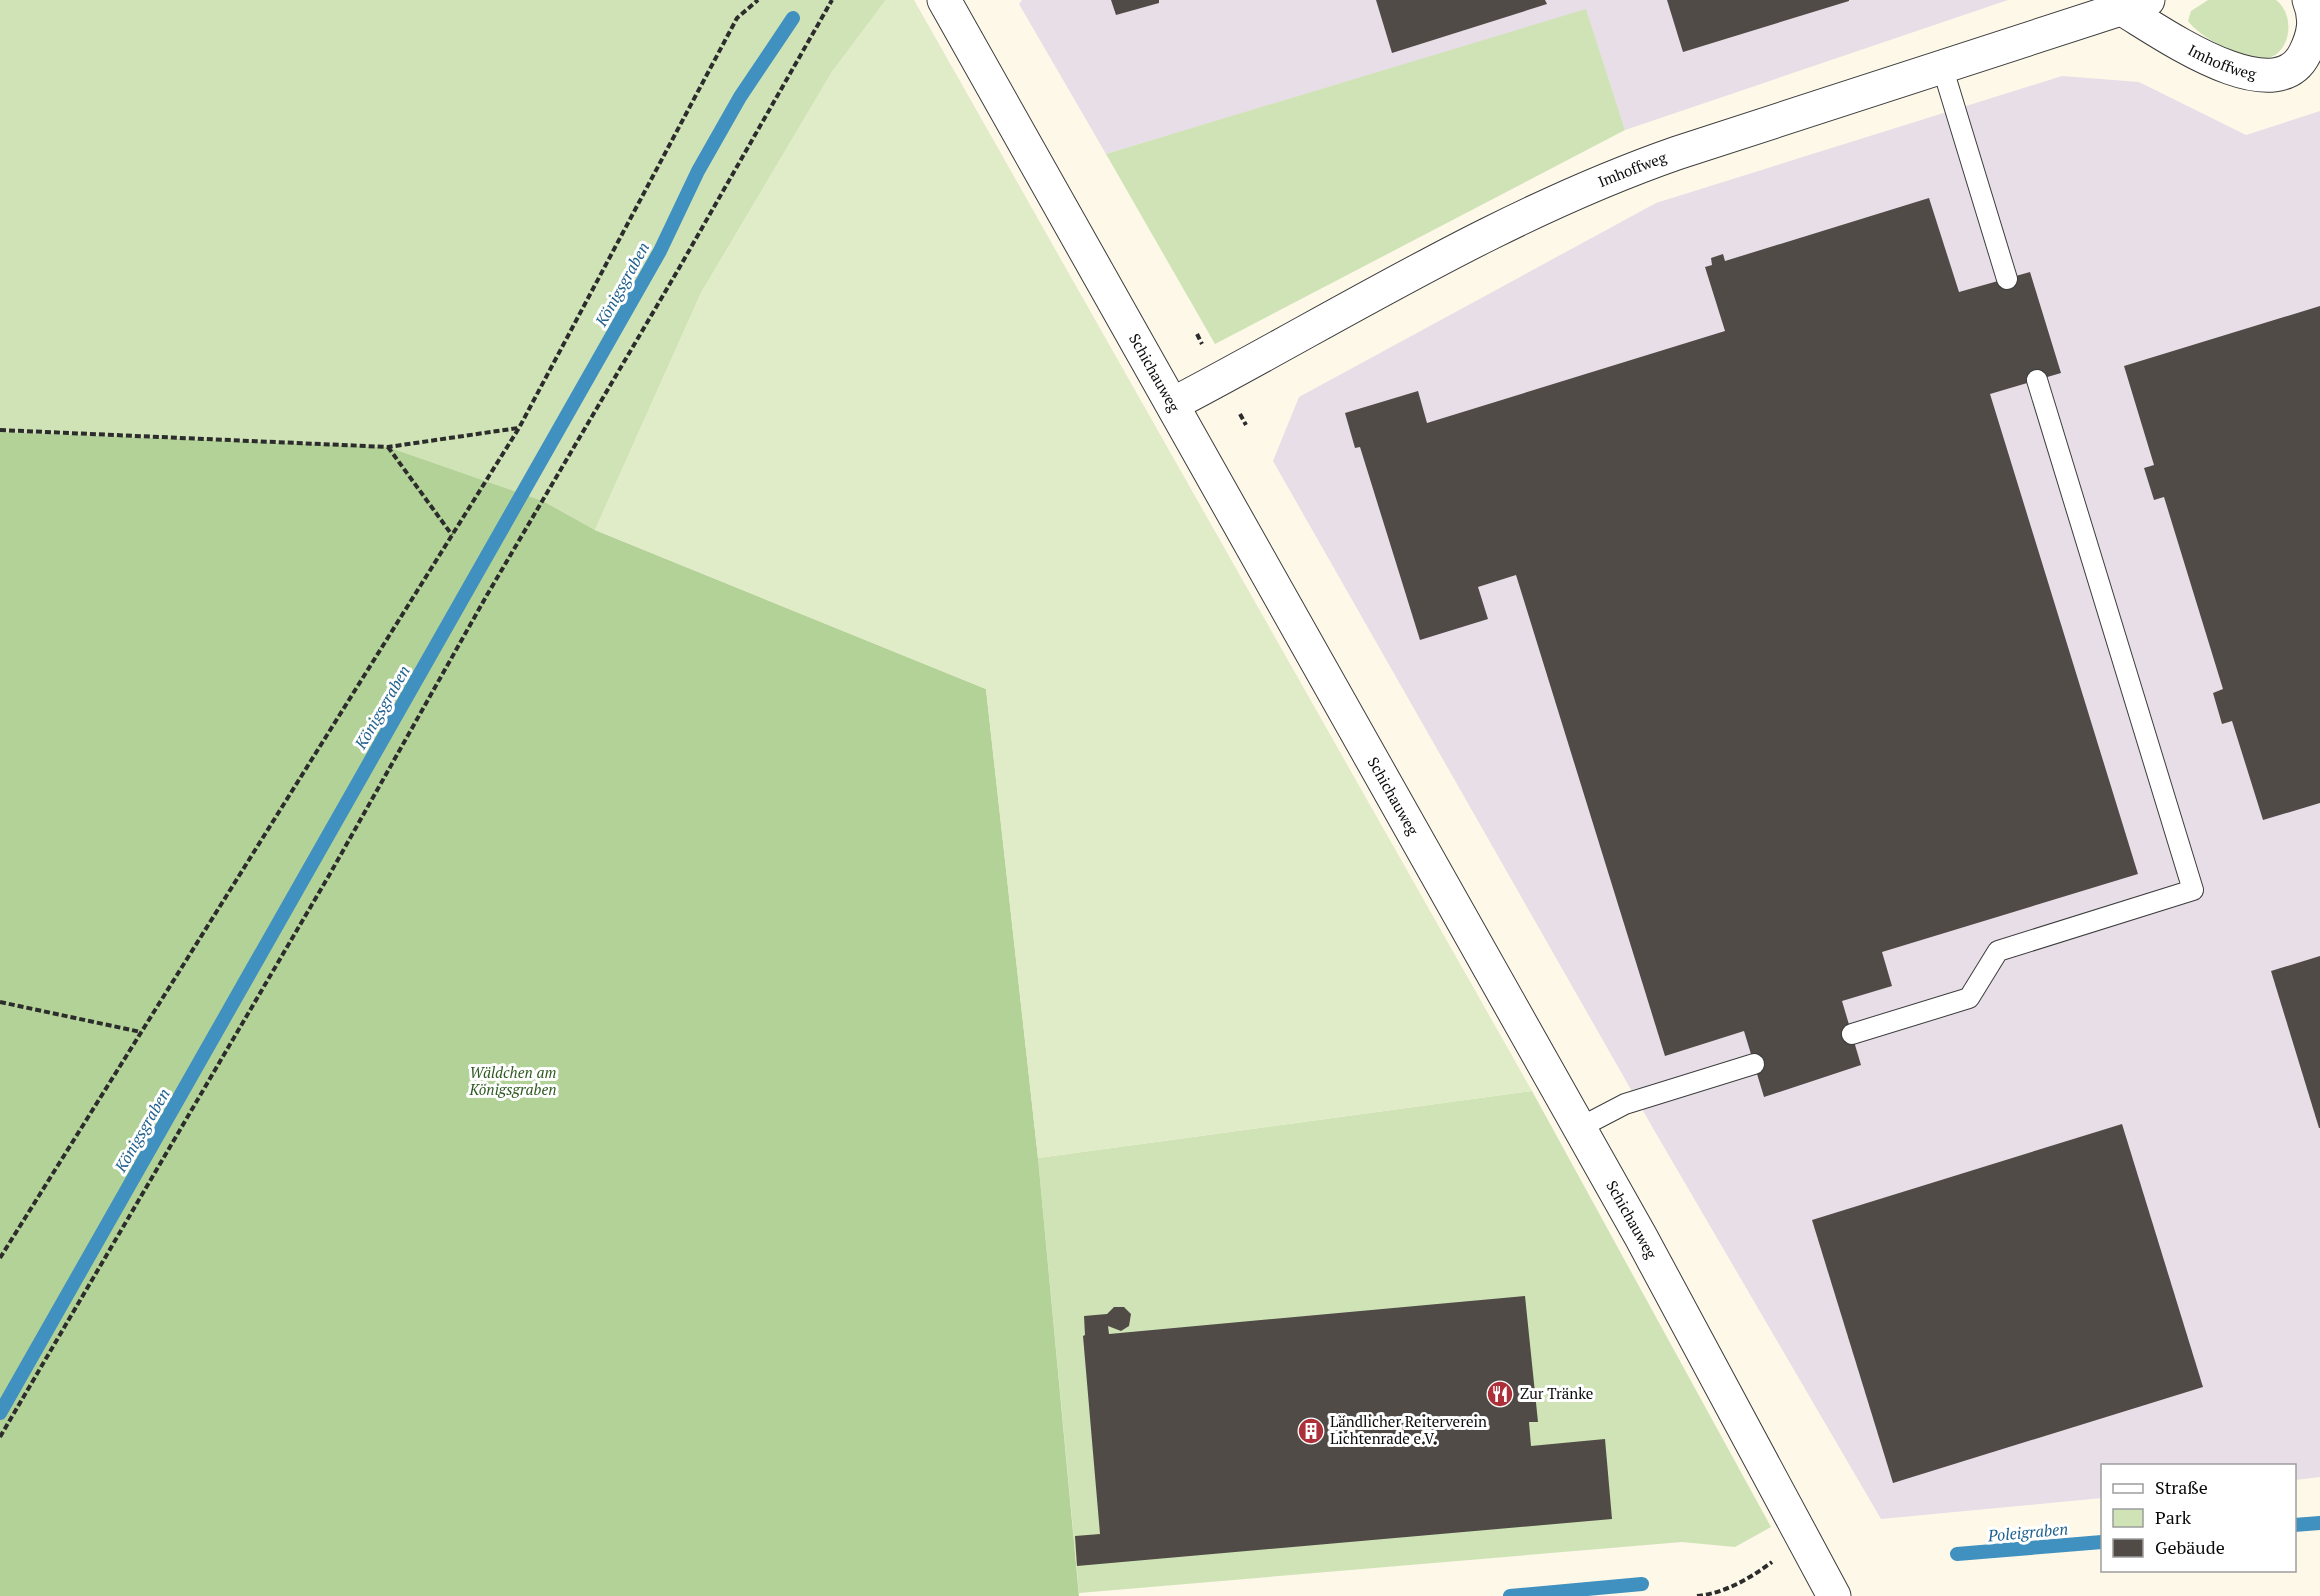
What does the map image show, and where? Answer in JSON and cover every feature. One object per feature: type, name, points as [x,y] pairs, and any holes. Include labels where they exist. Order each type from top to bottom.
[{"type":"street","name":"Schichauweg","points":[[944,0],[1579,1128],[1834,1596]]},
{"type":"street","name":"Imhoffweg","points":[[1173,404],[1522,216],[1655,160],[2135,4],[2222,66],[2253,76],[2284,72],[2302,59],[2312,39],[2313,2]]},
{"type":"lane","points":[[1942,66],[2007,279]]},
{"type":"lane","points":[[1852,1034],[1969,998],[1998,951],[2193,890],[2037,380]]},
{"type":"lane","points":[[1579,1128],[1625,1104],[1754,1064]]},
{"type":"path","points":[[0,1258],[519,428],[737,18],[758,0]]},
{"type":"path","points":[[0,1437],[332,872],[481,605],[678,270],[832,0]]},
{"type":"path","points":[[0,430],[388,447],[519,428]]},
{"type":"path","points":[[388,447],[452,536]]},
{"type":"path","points":[[0,1002],[141,1032]]},
{"type":"path","points":[[1697,1596],[1716,1594],[1753,1576],[1804,1539]]},
{"type":"shaded area","points":[[1022,0],[2008,0],[1625,130],[1586,10],[1106,154],[1019,4]]},
{"type":"shaded area","points":[[2062,76],[2139,82],[2246,135],[2320,111],[2320,1477],[2296,1480],[2296,1464],[2101,1464],[2101,1498],[1881,1519],[1654,1130],[1273,461],[1299,397],[1656,203]]},
{"type":"green space","points":[[0,0],[886,0],[832,72],[701,293],[595,530],[543,501],[388,447],[0,432]]},
{"type":"green space","points":[[886,0],[914,0],[1532,1091],[1038,1158],[986,689],[595,530],[701,293],[832,72]]},
{"type":"green space","points":[[2208,0],[2276,0],[2283,7],[2287,16],[2287,36],[2284,45],[2279,52],[2260,59],[2242,55],[2211,40],[2188,21],[2191,11]]},
{"type":"green space","points":[[1586,9],[1625,130],[1215,344],[1106,154]]},
{"type":"green space","name":"Wäldchen am Königsgraben","points":[[0,432],[388,447],[543,501],[595,530],[986,689],[1038,1158],[1079,1596],[0,1596]]},
{"type":"green space","points":[[1532,1091],[1771,1527],[1735,1547],[1682,1542],[1079,1593],[1038,1158]]},
{"type":"building","points":[[1111,0],[1159,0],[1159,3],[1116,15]]},
{"type":"building","points":[[1376,0],[1545,0],[1547,4],[1392,53]]},
{"type":"building","points":[[1667,0],[1849,0],[1849,1],[1683,52]]},
{"type":"building","points":[[1929,198],[1959,292],[2030,272],[2061,373],[1990,394],[2138,874],[1882,952],[1892,986],[1842,1001],[1861,1065],[1764,1097],[1744,1031],[1665,1056],[1516,575],[1478,587],[1488,619],[1420,640],[1360,447],[1355,448],[1345,413],[1418,391],[1427,423],[1725,331],[1705,267],[1712,265],[1711,258],[1723,254],[1725,261]]},
{"type":"building","points":[[2320,306],[2320,803],[2263,820],[2232,721],[2222,724],[2213,693],[2223,689],[2164,497],[2154,500],[2144,468],[2154,465],[2124,366]]},
{"type":"building","points":[[2320,956],[2320,1128],[2319,1128],[2271,971]]},
{"type":"building","points":[[2122,1124],[2203,1387],[1893,1483],[1812,1220]]},
{"type":"building","name":"Ländlicher Reiterverein Lichtenrade e.V.","points":[[1525,1296],[1538,1422],[1529,1422],[1531,1446],[1605,1439],[1612,1519],[1077,1566],[1075,1536],[1100,1534],[1083,1336],[1085,1335],[1084,1316],[1107,1314],[1114,1307],[1124,1307],[1131,1314],[1129,1326],[1121,1331],[1108,1326],[1109,1334]]},
{"type":"waterway","name":"Königsgraben","points":[[0,1413],[660,251],[698,171],[740,97],[793,18]]},
{"type":"waterway","name":"Poleigraben","points":[[2296,1525],[2320,1523]]},
{"type":"waterway","name":"Poleigraben","points":[[1957,1554],[2101,1542]]},
{"type":"waterway","name":"Poleigraben","points":[[1510,1596],[1642,1584]]},
{"type":"place","name":"Zur Tränke","points":[[1500,1394]]},
{"type":"place","name":"Ländlicher Reiterverein Lichtenrade e.V.","points":[[1311,1431]]}]
